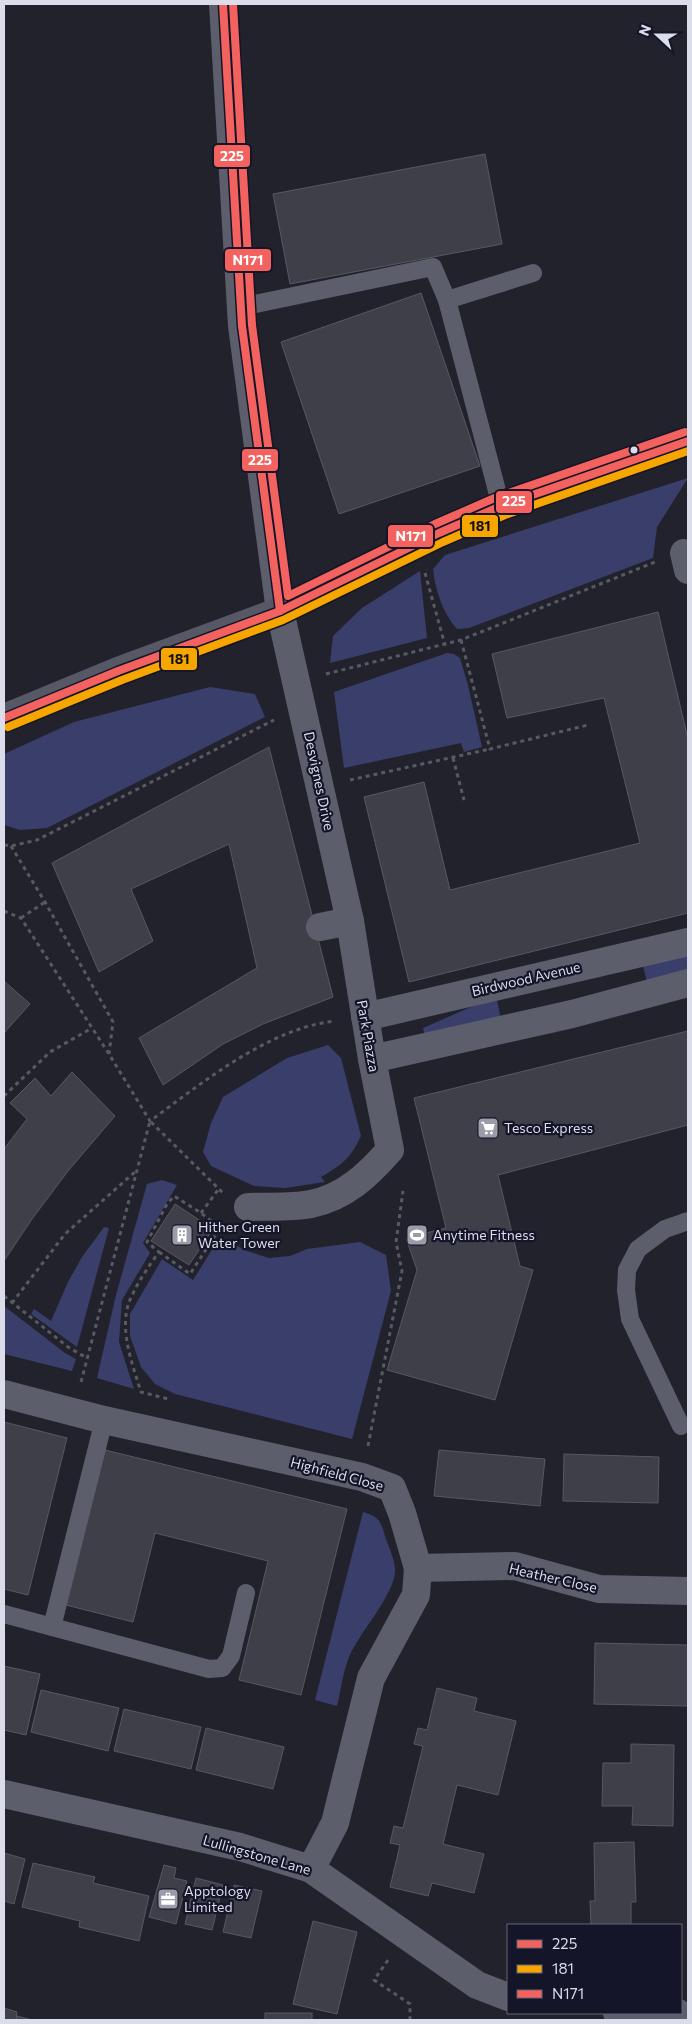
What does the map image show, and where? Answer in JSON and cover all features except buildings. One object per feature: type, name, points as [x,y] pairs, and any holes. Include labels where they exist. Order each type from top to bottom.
[{"type":"street","name":"Desvignes Drive","points":[[223,4],[241,308],[280,611],[350,921]]},
{"type":"street","points":[[4,718],[118,671],[280,611],[501,506],[688,441]]},
{"type":"street","points":[[320,927],[350,921]]},
{"type":"street","name":"Park Piazza","points":[[248,1207],[311,1204],[347,1190],[368,1174],[390,1150],[372,1059],[350,921]]},
{"type":"street","name":"Birdwood Avenue","points":[[365,1018],[688,942]]},
{"type":"street","points":[[372,1059],[572,1014],[688,984]]},
{"type":"street","name":"Highfield Close","points":[[4,1394],[104,1420],[362,1478],[392,1488],[402,1513],[418,1568],[416,1596],[371,1678],[335,1823],[311,1868]]},
{"type":"street","name":"Heather Close","points":[[418,1568],[515,1566],[598,1589],[688,1591]]},
{"type":"street","name":"Lullingstone Lane","points":[[4,1794],[240,1847],[311,1868],[476,1985],[507,1997]]},
{"type":"street","points":[[636,2014],[667,2014]]},
{"type":"lane","points":[[241,308],[433,267],[447,300],[501,506]]},
{"type":"lane","points":[[447,300],[533,273]]},
{"type":"lane","points":[[682,1426],[630,1319],[626,1290],[627,1270],[638,1249],[665,1229],[688,1221]]},
{"type":"lane","points":[[52,1627],[104,1420]]},
{"type":"lane","points":[[4,1614],[209,1669],[222,1668],[231,1656],[246,1593]]},
{"type":"path","points":[[418,544],[445,645]]},
{"type":"path","points":[[296,682],[461,640],[678,561]]},
{"type":"path","points":[[461,640],[490,749]]},
{"type":"path","points":[[4,845],[11,846],[37,840],[272,720]]},
{"type":"path","points":[[320,786],[453,758],[588,725]]},
{"type":"path","points":[[453,758],[464,800]]},
{"type":"path","points":[[11,846],[45,902],[112,1022],[109,1054]]},
{"type":"path","points":[[21,918],[45,902]]},
{"type":"path","points":[[4,910],[21,918],[150,1121],[218,1190],[248,1207]]},
{"type":"path","points":[[73,1412],[150,1121],[208,1078],[279,1036],[327,1022],[365,1018]]},
{"type":"path","points":[[4,1096],[50,1052],[92,1028]]},
{"type":"path","points":[[12,1302],[65,1234],[137,1171]]},
{"type":"path","points":[[201,1213],[218,1190]]},
{"type":"path","points":[[362,1478],[402,1271],[396,1242],[403,1191]]},
{"type":"path","points":[[174,1196],[220,1228],[190,1274],[159,1252],[147,1242],[167,1204],[174,1196]]},
{"type":"path","points":[[159,1252],[147,1269],[128,1306],[126,1335],[141,1392],[169,1400]]},
{"type":"path","points":[[4,1296],[68,1347],[87,1358]]},
{"type":"path","points":[[406,1935],[374,1980],[410,2004],[410,2020]]},
{"type":"shaded area","points":[[688,478],[657,527],[653,558],[469,628],[457,629],[452,623],[438,593],[433,569],[445,555]]},
{"type":"shaded area","points":[[420,571],[427,638],[330,663],[333,636],[362,608]]},
{"type":"shaded area","points":[[447,653],[454,654],[460,658],[482,747],[464,752],[461,743],[344,768],[334,692]]},
{"type":"shaded area","points":[[210,687],[255,694],[265,717],[47,828],[20,830],[4,825],[4,754],[74,722]]},
{"type":"shaded area","points":[[688,954],[688,973],[648,986],[643,966]]},
{"type":"shaded area","points":[[496,996],[501,1019],[425,1038],[423,1028]]},
{"type":"shaded area","points":[[328,1045],[341,1058],[361,1136],[345,1160],[321,1177],[325,1182],[285,1188],[254,1186],[211,1166],[203,1152],[211,1123],[223,1097],[287,1058]]},
{"type":"shaded area","points":[[162,1180],[177,1185],[143,1243],[150,1253],[122,1300],[119,1342],[134,1389],[97,1378],[116,1295],[147,1184]]},
{"type":"shaded area","points":[[104,1227],[109,1228],[77,1347],[31,1314],[34,1309],[51,1321],[68,1282],[82,1257]]},
{"type":"shaded area","points":[[220,1237],[247,1251],[269,1258],[290,1256],[307,1249],[360,1242],[386,1255],[391,1291],[352,1439],[175,1394],[155,1384],[141,1367],[130,1336],[130,1314],[162,1259],[193,1280]]},
{"type":"shaded area","points":[[4,1306],[65,1353],[76,1359],[72,1371],[4,1354]]},
{"type":"shaded area","points":[[363,1512],[376,1518],[381,1524],[395,1572],[389,1592],[349,1657],[337,1706],[315,1700]]},
{"type":"transit line","name":"225","points":[[223,4],[242,326],[280,611]]},
{"type":"transit line","name":"N171","points":[[233,4],[252,325],[288,596],[435,524],[497,497],[685,432]]},
{"type":"transit line","name":"225","points":[[4,718],[118,671],[280,611],[439,533],[501,506],[688,441]]},
{"type":"transit line","name":"181","points":[[8,727],[122,680],[283,620],[443,542],[505,515],[688,451]]},
{"type":"place","name":"Tesco Express","points":[[488,1128]]},
{"type":"place","name":"Hither Green Water Tower","points":[[182,1235]]},
{"type":"place","name":"Anytime Fitness","points":[[417,1235]]},
{"type":"place","name":"Apptology Limited","points":[[168,1899]]}]
